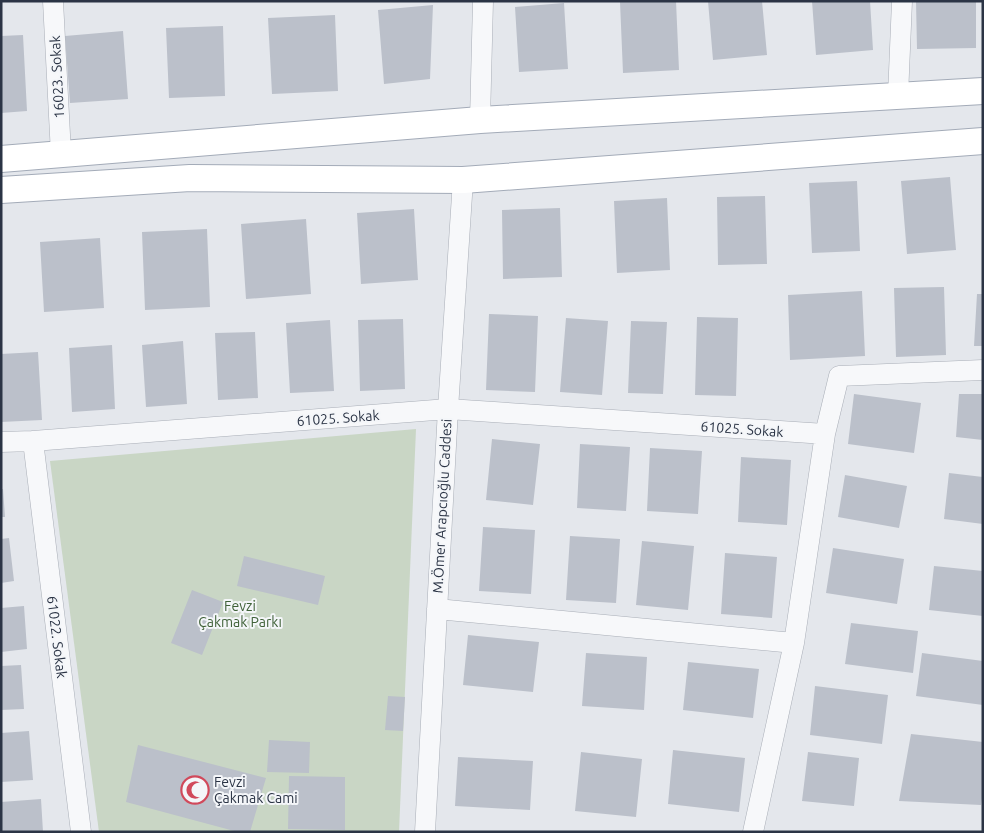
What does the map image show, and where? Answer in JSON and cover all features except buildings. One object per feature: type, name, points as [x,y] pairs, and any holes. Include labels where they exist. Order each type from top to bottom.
[{"type":"main road","points":[[1,159],[480,120],[983,91]]},
{"type":"main road","points":[[1,190],[190,178],[463,180],[983,141]]},
{"type":"street","name":"16023. Sokak","points":[[53,1],[62,154]]},
{"type":"street","points":[[480,120],[483,1]]},
{"type":"street","points":[[898,96],[902,1]]},
{"type":"street","name":"M.Ömer Arapcıoğlu Caddesi","points":[[425,832],[448,409],[463,180]]},
{"type":"street","points":[[753,832],[794,643],[825,434],[839,376],[983,370]]},
{"type":"street","name":"61025. Sokak","points":[[1,442],[448,409],[825,434]]},
{"type":"street","name":"61022. Sokak","points":[[33,441],[81,832]]},
{"type":"street","points":[[437,609],[794,643]]},
{"type":"green space","name":"Fevzi Çakmak Parkı","points":[[416,429],[399,832],[99,832],[50,461]]},
{"type":"place","name":"Fevzi Çakmak Cami","points":[[195,790]]}]
